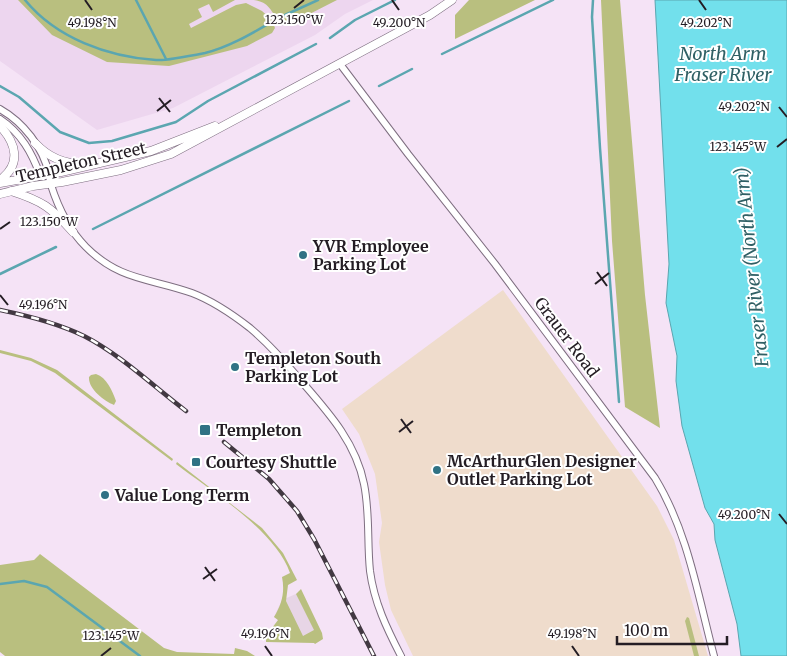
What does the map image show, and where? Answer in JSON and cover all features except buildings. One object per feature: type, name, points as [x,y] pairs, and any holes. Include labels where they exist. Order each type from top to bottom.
[{"type":"street","name":"Templeton Street","points":[[0,194],[122,170],[171,154],[246,112],[430,15],[452,0]]},
{"type":"street","name":"Grauer Road","points":[[340,64],[495,264],[655,478],[667,497],[682,532],[714,656]]},
{"type":"street","points":[[0,109],[21,125],[45,153],[60,161],[81,164],[104,162]]},
{"type":"street","name":"Templeton Street","points":[[0,182],[104,162],[164,146],[246,112]]},
{"type":"street","points":[[0,119],[18,134],[25,143],[40,175],[50,183]]},
{"type":"street","points":[[0,126],[10,138],[14,151],[12,167],[0,182]]},
{"type":"street","points":[[35,143],[49,173],[50,183],[65,220],[73,232]]},
{"type":"street","points":[[11,191],[37,200],[49,207],[93,254],[124,273],[145,281],[190,293],[228,312],[266,342],[333,418],[350,445],[364,484],[368,514],[370,570],[375,597],[387,629],[401,656]]},
{"type":"shaded area","points":[[0,0],[373,0],[345,14],[315,35],[173,108],[97,130],[0,61]]},
{"type":"shaded area","name":"McArthurGlen Designer Outlet Parking Lot","points":[[503,290],[657,506],[674,540],[708,656],[413,656],[391,610],[385,585],[379,542],[382,523],[375,474],[359,434],[342,409]]},
{"type":"shaded area","points":[[298,593],[320,637],[290,637],[283,624],[274,617],[282,600]]},
{"type":"green space","points":[[18,0],[235,0],[213,12],[209,4],[198,9],[202,17],[189,24],[191,28],[236,5],[246,3],[262,11],[272,20],[275,28],[272,33],[247,46],[169,66],[107,62],[52,35]]},
{"type":"green space","points":[[254,0],[337,0],[290,24],[279,21],[266,5]]},
{"type":"green space","points":[[469,0],[535,0],[455,39],[455,15]]},
{"type":"green space","points":[[601,0],[620,0],[645,295],[660,428],[625,407],[612,241]]},
{"type":"green space","points":[[0,350],[31,358],[57,370],[173,459],[172,461],[55,373],[31,361],[0,353]]},
{"type":"green space","points":[[96,374],[109,385],[116,401],[114,405],[101,398],[91,386],[89,377]]},
{"type":"green space","points":[[177,462],[262,528],[283,553],[297,580],[288,585],[286,601],[303,636],[314,630],[296,594],[301,589],[322,633],[323,639],[315,644],[266,642],[266,636],[278,620],[274,617],[282,598],[282,577],[290,573],[282,557],[257,527],[176,464]]},
{"type":"green space","points":[[40,554],[164,648],[177,652],[234,654],[235,648],[247,651],[255,656],[5,656],[0,652],[0,565],[34,560]]},
{"type":"green space","points":[[687,617],[689,618],[699,656],[694,656],[685,621]]},
{"type":"water","name":"North Arm Fraser River","points":[[655,0],[787,0],[787,656],[741,656],[737,624],[715,540],[714,524],[705,508],[682,426],[676,381],[677,356],[666,303],[669,264]]},
{"type":"waterway","points":[[25,0],[52,25],[84,43],[120,55],[156,60],[180,58],[213,51],[239,40],[270,23]]},
{"type":"waterway","points":[[136,0],[166,59]]},
{"type":"waterway","points":[[285,15],[318,0]]},
{"type":"waterway","points":[[330,38],[355,20],[395,0]]},
{"type":"waterway","points":[[442,54],[553,0]]},
{"type":"waterway","points":[[593,0],[592,17],[600,148],[619,402]]},
{"type":"waterway","points":[[0,86],[19,97],[60,132],[89,143],[112,141],[176,122],[208,101],[316,44]]},
{"type":"waterway","points":[[379,86],[412,69]]},
{"type":"waterway","points":[[93,229],[349,101]]},
{"type":"waterway","points":[[0,274],[56,247]]},
{"type":"waterway","points":[[0,584],[24,581],[47,587],[140,656]]},
{"type":"railway","points":[[0,310],[43,320],[84,336],[124,361],[186,411]]},
{"type":"railway","points":[[224,442],[269,479],[297,511],[314,539],[374,656]]},
{"type":"place","name":"YVR Employee Parking Lot","points":[[303,255]]},
{"type":"place","name":"Templeton South Parking Lot","points":[[235,367]]},
{"type":"place","name":"Templeton","points":[[205,430]]},
{"type":"place","name":"Courtesy Shuttle","points":[[196,462]]},
{"type":"place","name":"McArthurGlen Designer Outlet Parking Lot","points":[[437,470]]},
{"type":"place","name":"Value Long Term","points":[[105,495]]},
{"type":"water label","name":"Fraser River (North Arm)","points":[[752,267]]}]
